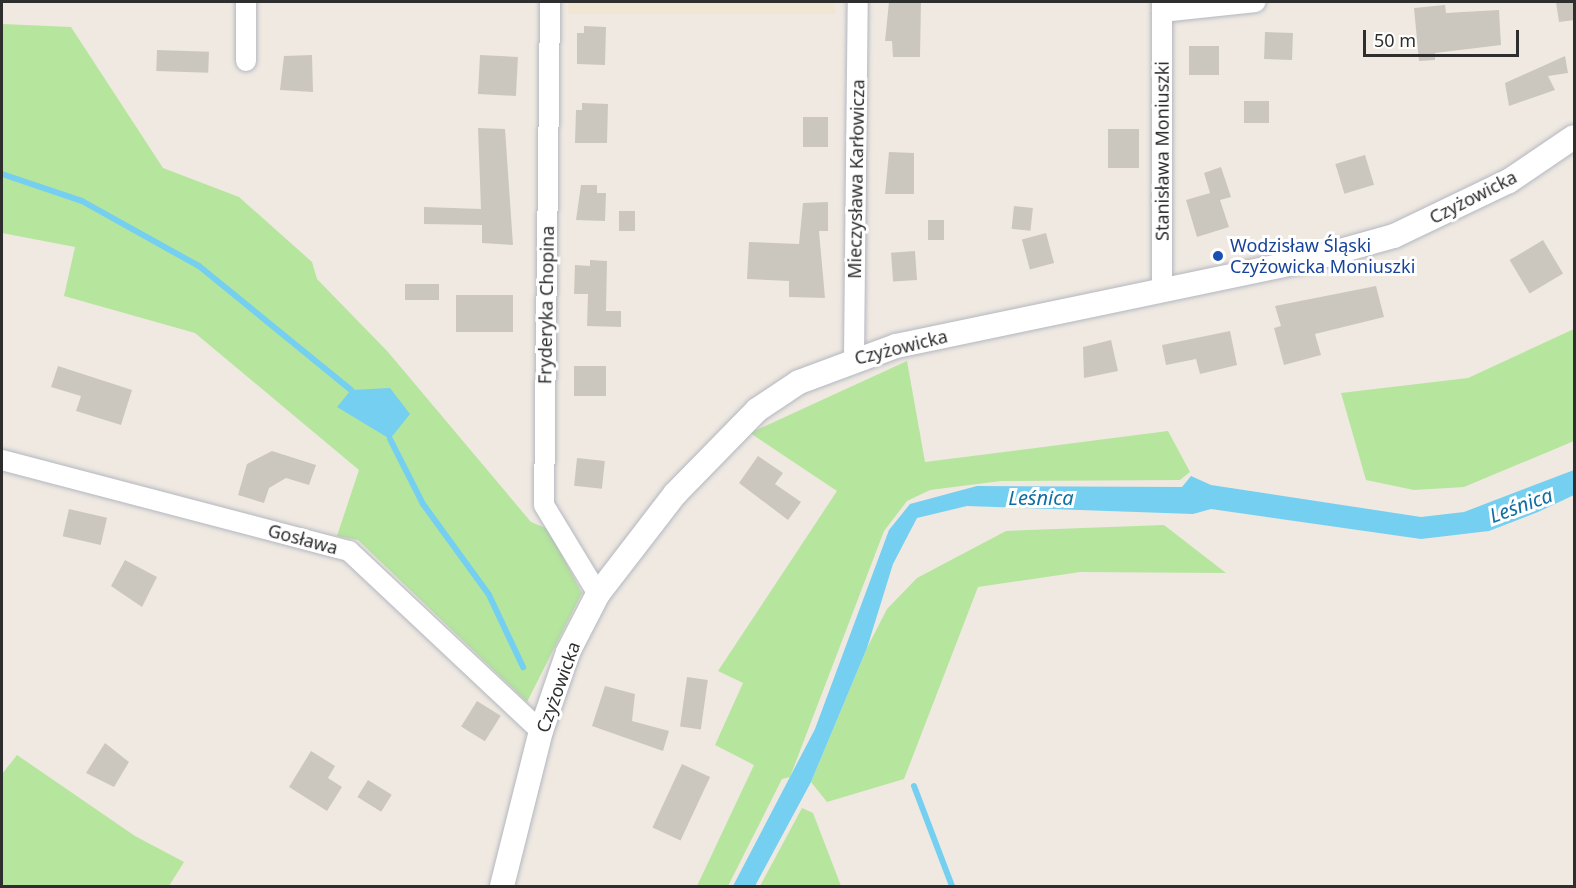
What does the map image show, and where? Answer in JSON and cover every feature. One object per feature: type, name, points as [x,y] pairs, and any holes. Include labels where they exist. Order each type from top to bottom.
[{"type":"street","points":[[246,2],[246,61]]},
{"type":"street","name":"Fryderyka Chopina","points":[[549,2],[544,505],[598,594]]},
{"type":"street","name":"Mieczysława Karłowicza","points":[[854,357],[858,2]]},
{"type":"street","name":"Stanisława Moniuszki","points":[[1162,291],[1162,7],[1256,2]]},
{"type":"street","name":"Czyżowicka","points":[[502,886],[541,731],[568,652],[598,594],[675,494],[738,424],[799,382],[854,357],[1162,291],[1394,236],[1509,181],[1575,137]]},
{"type":"street","name":"Gosława","points":[[2,460],[349,551],[541,731]]},
{"type":"shaded area","points":[[568,2],[835,2],[835,14],[568,14]]},
{"type":"green space","points":[[2,24],[71,27],[163,168],[239,197],[312,262],[317,279],[388,352],[531,522],[548,529],[582,593],[527,702],[358,540],[337,536],[359,470],[195,333],[64,296],[75,247],[2,233]]},
{"type":"green space","points":[[1574,329],[1574,441],[1464,487],[1414,490],[1366,480],[1341,393],[1468,378]]},
{"type":"green space","points":[[907,361],[925,462],[1168,431],[1190,472],[1180,480],[1001,481],[930,490],[907,501],[884,531],[790,777],[782,779],[728,886],[697,886],[754,765],[715,745],[743,683],[718,671],[837,491],[750,433]]},
{"type":"green space","points":[[1164,525],[1226,573],[1080,572],[978,587],[904,779],[827,802],[811,782],[867,648],[887,609],[917,578],[1006,531]]},
{"type":"green space","points":[[17,755],[135,836],[184,862],[169,886],[2,886],[2,774]]},
{"type":"green space","points":[[802,808],[813,813],[841,886],[760,886]]},
{"type":"water","points":[[390,388],[410,414],[390,439],[337,407],[351,390]]},
{"type":"water","name":"Leśnica","points":[[1574,470],[1574,495],[1538,512],[1489,531],[1421,539],[1211,509],[1193,514],[967,506],[917,518],[893,564],[867,648],[811,782],[755,886],[733,886],[815,729],[889,530],[910,504],[977,486],[1182,487],[1191,476],[1211,485],[1421,517],[1464,512]]},
{"type":"building","points":[[889,2],[921,2],[920,57],[893,57],[892,41],[885,41]]},
{"type":"building","points":[[1556,2],[1575,2],[1575,20],[1559,22]]},
{"type":"building","points":[[1445,5],[1446,13],[1499,10],[1501,45],[1435,53],[1435,60],[1419,61],[1414,8]]},
{"type":"building","points":[[584,26],[606,27],[605,65],[577,64],[577,33],[584,33]]},
{"type":"building","points":[[1265,32],[1293,33],[1292,60],[1264,59]]},
{"type":"building","points":[[1189,46],[1219,46],[1219,75],[1189,75]]},
{"type":"building","points":[[157,50],[209,52],[208,73],[156,71]]},
{"type":"building","points":[[312,55],[313,92],[280,90],[284,56]]},
{"type":"building","points":[[480,55],[518,57],[516,96],[478,94]]},
{"type":"building","points":[[1565,56],[1568,73],[1548,76],[1555,90],[1509,106],[1505,83]]},
{"type":"building","points":[[1244,101],[1269,101],[1269,123],[1244,123]]},
{"type":"building","points":[[582,103],[608,104],[607,143],[575,143],[576,110],[582,110]]},
{"type":"building","points":[[803,117],[828,117],[828,147],[803,147]]},
{"type":"building","points":[[478,128],[505,129],[513,245],[482,243],[482,225],[424,224],[424,207],[481,209]]},
{"type":"building","points":[[1108,129],[1139,129],[1139,168],[1108,168]]},
{"type":"building","points":[[889,152],[914,153],[914,194],[885,194]]},
{"type":"building","points":[[1365,155],[1374,185],[1344,194],[1335,164]]},
{"type":"building","points":[[1221,167],[1231,197],[1220,200],[1229,227],[1197,237],[1186,200],[1210,193],[1204,173]]},
{"type":"building","points":[[581,185],[597,185],[597,193],[606,193],[605,221],[576,220]]},
{"type":"building","points":[[828,202],[828,231],[819,231],[825,298],[789,297],[789,281],[747,279],[749,242],[799,244],[803,203]]},
{"type":"building","points":[[1014,206],[1033,208],[1030,231],[1012,229]]},
{"type":"building","points":[[619,211],[635,211],[635,231],[619,231]]},
{"type":"building","points":[[928,220],[944,220],[944,240],[928,240]]},
{"type":"building","points":[[1046,233],[1054,263],[1030,269],[1022,239]]},
{"type":"building","points":[[1543,240],[1563,273],[1530,294],[1510,260]]},
{"type":"building","points":[[915,251],[917,280],[893,282],[891,253]]},
{"type":"building","points":[[590,260],[607,261],[606,311],[621,311],[621,327],[587,326],[588,294],[574,294],[575,265],[590,266]]},
{"type":"building","points":[[405,284],[439,284],[439,300],[405,300]]},
{"type":"building","points":[[1376,286],[1384,317],[1315,334],[1321,355],[1284,365],[1274,328],[1281,326],[1275,306]]},
{"type":"building","points":[[456,295],[513,295],[513,332],[456,332]]},
{"type":"building","points":[[1230,331],[1237,365],[1200,374],[1196,359],[1166,365],[1162,345]]},
{"type":"building","points":[[1111,340],[1118,371],[1084,378],[1083,347]]},
{"type":"building","points":[[58,366],[132,390],[121,425],[76,411],[81,396],[51,387]]},
{"type":"building","points":[[574,366],[606,366],[606,396],[574,396]]},
{"type":"building","points":[[272,451],[316,465],[309,485],[286,478],[269,488],[264,503],[238,495],[247,464]]},
{"type":"building","points":[[758,456],[783,473],[775,484],[801,502],[788,520],[739,483]]},
{"type":"building","points":[[577,458],[605,461],[602,489],[574,486]]},
{"type":"building","points":[[69,509],[107,518],[101,545],[63,536]]},
{"type":"building","points":[[125,560],[157,577],[142,607],[111,586]]},
{"type":"building","points":[[687,677],[708,680],[701,729],[680,727]]},
{"type":"building","points":[[605,686],[635,694],[632,721],[669,731],[663,751],[592,726]]},
{"type":"building","points":[[477,701],[501,716],[485,741],[461,726]]},
{"type":"building","points":[[105,743],[129,762],[114,787],[86,773]]},
{"type":"building","points":[[311,751],[335,766],[328,778],[342,787],[327,811],[289,787]]},
{"type":"building","points":[[682,764],[710,777],[681,841],[652,827]]},
{"type":"building","points":[[368,780],[392,795],[381,812],[357,797]]},
{"type":"waterway","points":[[2,174],[82,201],[199,266],[351,390]]},
{"type":"waterway","points":[[390,439],[423,504],[489,595],[523,667]]},
{"type":"waterway","points":[[914,786],[952,886]]},
{"type":"place","name":"Wodzisław Śląski Czyżowicka Moniuszki","points":[[1218,256]]}]
